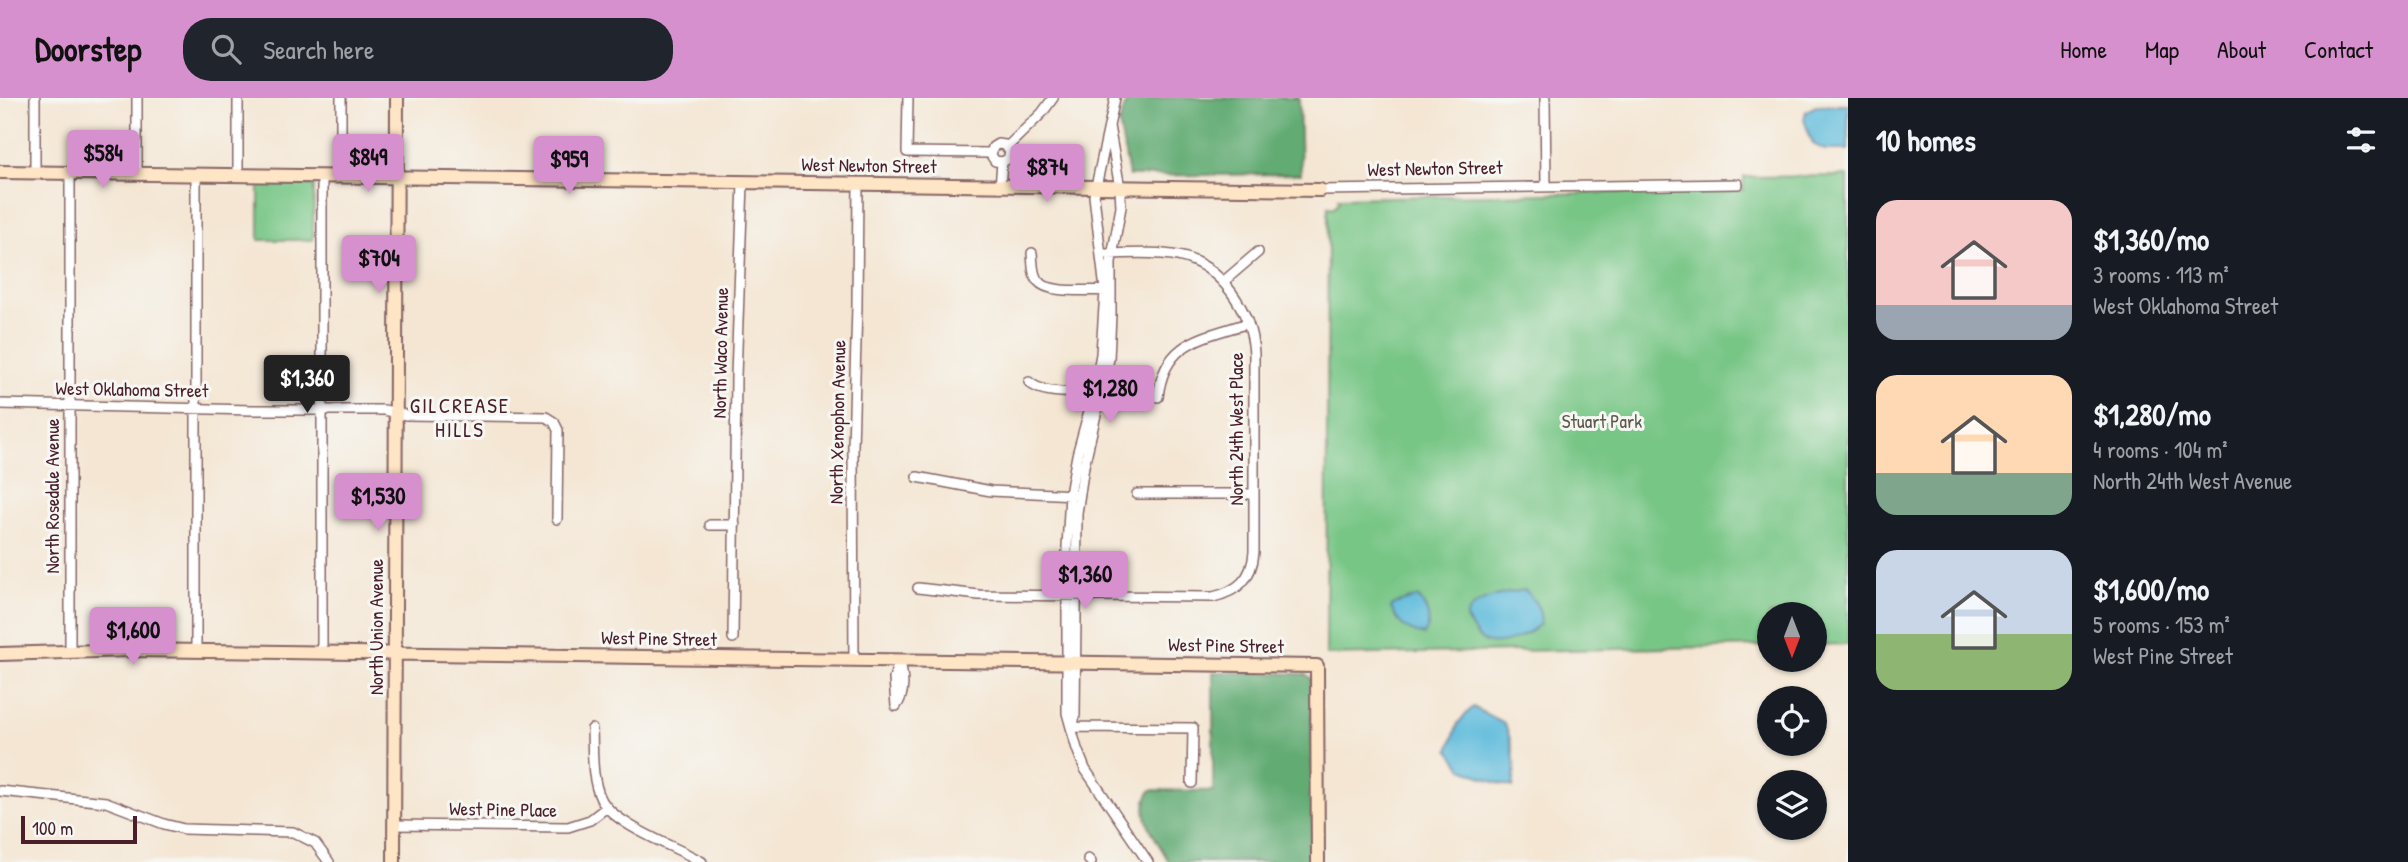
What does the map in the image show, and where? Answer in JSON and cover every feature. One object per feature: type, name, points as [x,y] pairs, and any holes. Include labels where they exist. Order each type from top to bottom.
[{"type":"street","points":[[35,98],[35,173]]},
{"type":"street","points":[[137,98],[137,174]]},
{"type":"street","points":[[238,98],[238,176]]},
{"type":"street","points":[[341,98],[341,177]]},
{"type":"street","name":"North Union Avenue","points":[[394,862],[397,98]]},
{"type":"street","points":[[908,98],[907,152],[991,153]]},
{"type":"street","points":[[1007,147],[1042,113],[1053,98]]},
{"type":"street","points":[[1115,98],[1096,188],[1095,218],[1108,290],[1110,345],[1074,495],[1068,713],[1077,749],[1086,769],[1148,862]]},
{"type":"street","points":[[1545,98],[1546,186]]},
{"type":"street","points":[[1108,124],[1120,188],[1119,226],[1112,254],[1108,290]]},
{"type":"street","points":[[991,153],[998,144],[1007,147]]},
{"type":"street","points":[[1000,187],[1002,162],[1009,156],[1007,147]]},
{"type":"street","points":[[991,153],[995,161],[1002,162]]},
{"type":"street","name":"West Newton Street","points":[[0,172],[1320,190],[1738,184]]},
{"type":"street","name":"North Rosedale Avenue","points":[[70,173],[70,651]]},
{"type":"street","points":[[196,175],[196,651]]},
{"type":"street","points":[[322,177],[322,653]]},
{"type":"street","name":"North Waco Avenue","points":[[733,638],[736,376],[743,183]]},
{"type":"street","name":"North Xenophon Avenue","points":[[854,660],[853,447],[858,306],[858,184]]},
{"type":"street","points":[[1223,282],[1258,252]]},
{"type":"street","points":[[1032,253],[1035,277],[1045,287],[1059,290],[1108,290]]},
{"type":"street","name":"North 24th West Place","points":[[1071,596],[1213,597],[1227,594],[1242,584],[1253,561],[1253,337],[1236,298],[1223,282],[1205,267],[1182,257],[1158,253],[1102,254]]},
{"type":"street","points":[[1158,397],[1160,378],[1176,352],[1199,340],[1248,323]]},
{"type":"street","points":[[1029,382],[1045,390],[1098,393]]},
{"type":"street","name":"West Oklahoma Street","points":[[0,404],[384,410],[431,416],[546,417],[554,422],[558,430],[557,519]]},
{"type":"street","points":[[917,477],[991,491],[1074,495]]},
{"type":"street","points":[[1137,494],[1253,494]]},
{"type":"street","points":[[710,525],[735,525]]},
{"type":"street","points":[[918,587],[960,594],[1071,596]]},
{"type":"street","name":"West Pine Street","points":[[0,654],[196,651],[1317,666],[1318,862]]},
{"type":"street","points":[[1073,727],[1192,729],[1192,783]]},
{"type":"street","points":[[592,729],[597,786],[607,807],[622,820],[702,862]]},
{"type":"street","points":[[0,791],[106,802],[184,829],[293,832],[314,843],[327,859]]},
{"type":"street","name":"West Pine Place","points":[[394,825],[568,827],[590,820],[607,807]]},
{"type":"green space","points":[[1128,98],[1299,98],[1301,174],[1129,176],[1119,123]]},
{"type":"green space","name":"Stuart Park","points":[[1848,176],[1848,644],[1827,645],[1827,602],[1757,602],[1757,646],[1326,655],[1328,206],[1333,208],[1339,202],[1338,198],[1743,190],[1744,177]]},
{"type":"green space","points":[[259,184],[314,185],[313,240],[259,240]]},
{"type":"green space","points":[[1213,672],[1305,674],[1311,678],[1313,862],[1169,862],[1149,827],[1145,809],[1151,790],[1213,791]]},
{"type":"water","points":[[1848,105],[1848,150],[1825,150],[1813,144],[1804,120],[1806,111],[1816,106]]},
{"type":"water","points":[[1525,590],[1539,610],[1540,624],[1528,633],[1502,643],[1485,642],[1479,638],[1466,619],[1474,606],[1490,598]]},
{"type":"water","points":[[1418,597],[1428,615],[1424,635],[1404,626],[1391,608],[1394,604]]},
{"type":"water","points":[[1473,707],[1505,724],[1515,770],[1513,787],[1463,769],[1449,750],[1458,723]]},
{"type":"district","name":"GILCREASE HILLS","points":[[460,417]]}]
